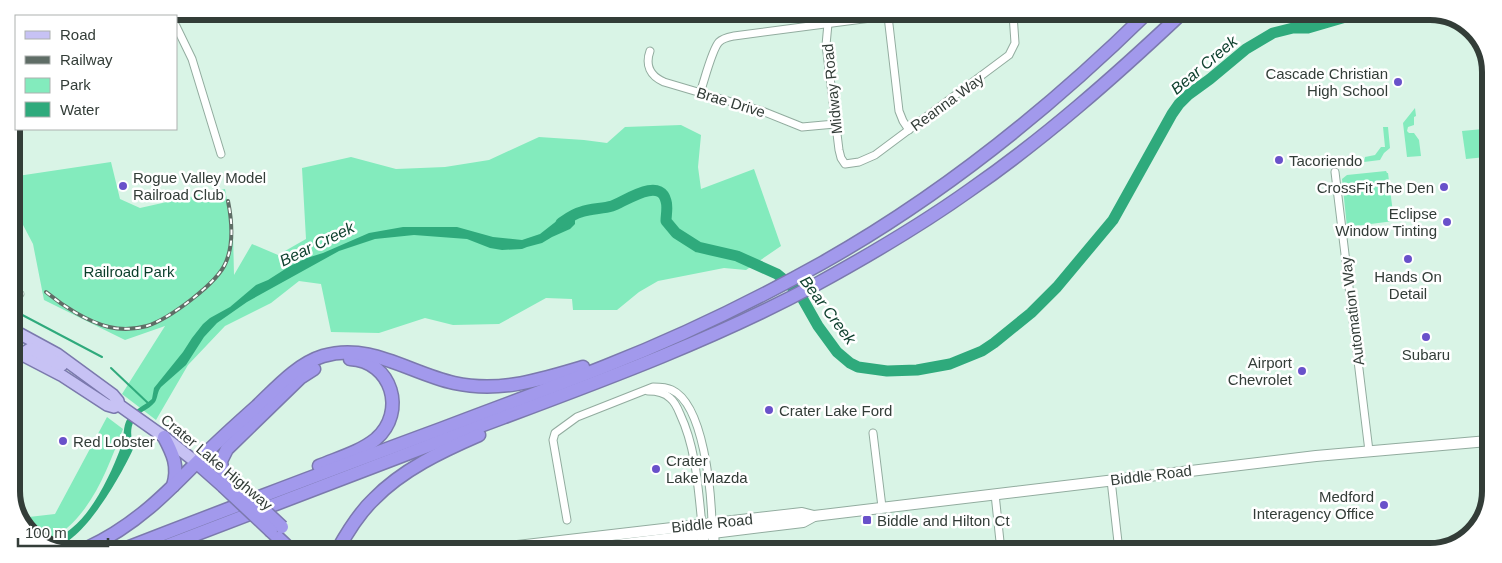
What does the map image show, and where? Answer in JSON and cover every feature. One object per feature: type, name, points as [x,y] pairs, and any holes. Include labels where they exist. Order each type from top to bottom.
[{"type":"highway","points":[[140,543],[622,360],[755,299],[848,247],[904,212],[990,150],[1059,95],[1140,20]]},
{"type":"highway","points":[[174,543],[667,354],[764,310],[815,284],[923,222],[970,191],[1099,90],[1175,20]]},
{"type":"highway","points":[[97,543],[132,523],[147,511],[293,373],[309,362],[330,354],[350,352],[375,355],[446,380],[474,386],[496,387],[519,385],[599,362],[622,360]]},
{"type":"highway","points":[[228,484],[221,461],[227,449],[300,378],[324,364],[344,359],[360,360],[380,372],[389,386],[393,398],[393,410],[382,432],[365,446],[299,475],[270,493]]},
{"type":"highway","points":[[342,543],[361,513],[376,496],[394,481],[442,453],[504,423],[512,414]]},
{"type":"highway","points":[[164,437],[175,463],[176,477],[174,486]]},
{"type":"highway","name":"Crater Lake Highway","points":[[197,463],[228,484],[277,529],[287,543]]},
{"type":"highway","points":[[194,543],[226,523]]},
{"type":"highway","points":[[277,529],[278,543]]},
{"type":"main road","name":"Crater Lake Highway","points":[[20,334],[57,354],[113,395],[117,404],[197,463]]},
{"type":"main road","points":[[22,354],[33,350],[68,369],[78,370]]},
{"type":"main road","name":"Crater Lake Highway","points":[[22,354],[61,375],[107,405],[117,404]]},
{"type":"main road","name":"Biddle Road","points":[[562,543],[803,522],[814,516],[1112,480],[1316,456],[1482,442]]},
{"type":"main road","name":"Biddle Road","points":[[619,543],[707,529]]},
{"type":"main road","points":[[705,543],[707,529]]},
{"type":"main road","points":[[707,529],[712,543]]},
{"type":"street","name":"Midway Road","points":[[828,20],[826,45],[835,124],[839,150],[845,164]]},
{"type":"street","points":[[700,93],[714,50],[719,42],[725,38],[858,20]]},
{"type":"street","points":[[888,20],[899,111],[909,130]]},
{"type":"street","name":"Reanna Way","points":[[845,164],[869,158],[1009,56],[1015,43],[1013,20]]},
{"type":"street","points":[[178,30],[192,60],[221,154]]},
{"type":"street","name":"Brae Drive","points":[[650,51],[647,65],[650,72],[658,80],[762,111],[802,127],[835,124]]},
{"type":"street","name":"Automation Way","points":[[1335,172],[1369,451]]},
{"type":"street","points":[[567,520],[553,440],[555,433],[577,417],[653,387],[659,387],[673,390],[680,396],[689,408],[701,440],[705,456],[707,529]]},
{"type":"street","points":[[646,391],[665,394],[670,398],[685,425],[694,456],[707,529]]},
{"type":"street","points":[[873,433],[882,508]]},
{"type":"street","points":[[1112,480],[1118,543]]},
{"type":"street","points":[[994,494],[1000,543]]},
{"type":"green space","points":[[1415,108],[1414,125],[1408,127],[1407,131],[1414,133],[1419,140],[1421,156],[1407,157],[1403,123]]},
{"type":"green space","name":"Railroad Park","points":[[681,125],[701,135],[698,167],[701,189],[754,169],[781,246],[746,270],[724,268],[658,281],[639,292],[617,310],[573,310],[572,299],[546,298],[499,324],[453,325],[425,318],[379,333],[331,332],[321,284],[299,281],[271,303],[225,326],[188,365],[156,420],[122,394],[165,326],[125,340],[44,300],[33,244],[20,219],[20,176],[111,162],[120,199],[140,208],[225,189],[233,232],[234,275],[252,244],[278,255],[306,239],[302,168],[351,157],[396,169],[445,167],[489,160],[539,137],[607,143],[625,127]]},
{"type":"green space","points":[[1383,127],[1388,127],[1390,148],[1380,160],[1364,162],[1365,157],[1375,155],[1381,147],[1385,147]]},
{"type":"green space","points":[[1482,129],[1482,157],[1466,159],[1462,131]]},
{"type":"green space","points":[[1386,171],[1388,173],[1394,221],[1347,227],[1342,179],[1347,175]]},
{"type":"green space","points":[[107,417],[123,429],[101,482],[86,507],[67,528],[50,538],[35,528],[27,517],[55,514]]},
{"type":"water","points":[[570,214],[575,218],[575,224],[570,229],[542,243],[522,249],[502,250],[490,248],[467,239],[414,235],[375,239],[339,251],[247,302],[217,323],[204,337],[186,365],[161,387],[154,403],[135,419],[131,432],[134,447],[111,490],[88,521],[66,542],[53,539],[69,530],[88,512],[95,502],[112,469],[122,443],[125,425],[130,415],[152,399],[154,388],[203,324],[230,307],[256,285],[307,258],[369,233],[403,227],[457,227],[493,237],[522,240],[540,234],[563,216]]},
{"type":"waterway","name":"Bear Creek","points":[[561,223],[578,213],[612,206],[641,193],[657,191],[662,194],[666,201],[666,221],[676,233],[698,247],[737,256],[777,274],[801,296],[818,326],[837,352],[850,363],[858,367],[887,371],[917,370],[950,364],[982,351],[994,343],[1031,313],[1057,287],[1113,220],[1172,114],[1188,95],[1246,49],[1273,33],[1293,28],[1308,28],[1335,20]]},
{"type":"waterway","points":[[20,314],[102,357]]},
{"type":"waterway","points":[[111,368],[149,404]]},
{"type":"railway","points":[[46,292],[76,313],[101,325],[118,329],[147,326],[156,322],[180,308],[203,290],[226,262],[231,240],[228,201]]},
{"type":"place","name":"Cascade Christian High School","points":[[1398,82]]},
{"type":"place","name":"Tacoriendo","points":[[1279,160]]},
{"type":"place","name":"Rogue Valley Model Railroad Club","points":[[123,186]]},
{"type":"place","name":"CrossFit The Den","points":[[1444,187]]},
{"type":"place","name":"Eclipse Window Tinting","points":[[1447,222]]},
{"type":"place","name":"Hands On Detail","points":[[1408,259]]},
{"type":"place","name":"Subaru","points":[[1426,337]]},
{"type":"place","name":"Airport Chevrolet","points":[[1302,371]]},
{"type":"place","name":"Crater Lake Ford","points":[[769,410]]},
{"type":"place","name":"Red Lobster","points":[[63,441]]},
{"type":"place","name":"Crater Lake Mazda","points":[[656,469]]},
{"type":"place","name":"Medford Interagency Office","points":[[1384,505]]},
{"type":"place","name":"Biddle and Hilton Ct","points":[[867,520]]}]
